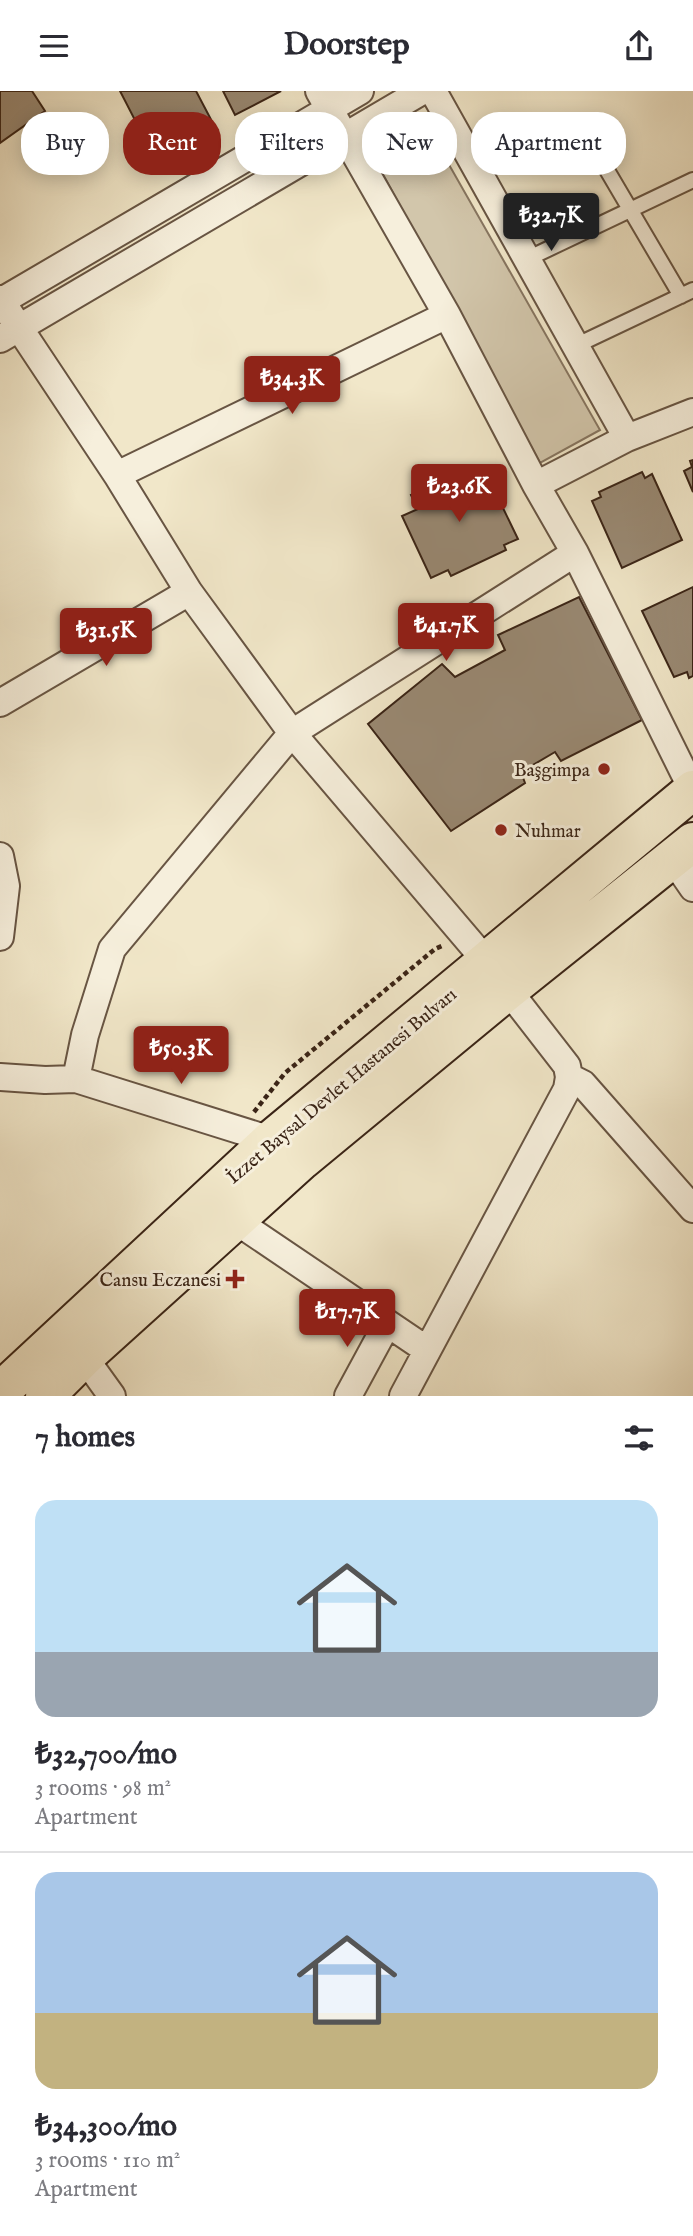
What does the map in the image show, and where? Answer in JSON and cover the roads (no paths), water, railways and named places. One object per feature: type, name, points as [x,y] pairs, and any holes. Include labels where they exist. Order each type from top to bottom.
[{"type":"main road","name":"İzzet Baysal Devlet Hastanesi Bulvarı","points":[[45,1396],[84,1357],[302,1160],[693,790]]},
{"type":"main road","name":"İzzet Baysal Devlet Hastanesi Bulvarı","points":[[3,1386],[271,1140],[497,976],[686,863]]},
{"type":"street","points":[[360,91],[323,100],[0,300],[10,333],[117,475],[189,592],[292,733],[497,976],[567,1066],[567,1090],[403,1396]]},
{"type":"street","points":[[348,134],[422,91]]},
{"type":"street","points":[[433,91],[627,438]]},
{"type":"street","points":[[348,143],[447,315],[536,485],[575,553],[693,790]]},
{"type":"street","points":[[10,333],[278,175]]},
{"type":"street","points":[[117,475],[447,315]]},
{"type":"street","points":[[536,485],[627,438],[693,412]]},
{"type":"street","points":[[76,1079],[85,1035],[112,949],[292,733],[575,553]]},
{"type":"street","points":[[0,703],[189,592]]},
{"type":"street","points":[[0,856],[6,886],[0,937]]},
{"type":"street","points":[[0,1077],[76,1079],[271,1140]]},
{"type":"street","points":[[569,1077],[583,1084],[693,1209]]},
{"type":"street","points":[[236,1221],[427,1350]]},
{"type":"street","points":[[348,1396],[387,1324]]},
{"type":"street","points":[[84,1357],[112,1396]]},
{"type":"lane","points":[[575,345],[687,293],[610,175]]},
{"type":"lane","points":[[527,259],[693,180]]},
{"type":"place","name":"Başgimpa","points":[[604,769]]},
{"type":"place","name":"Nuhmar","points":[[501,830]]},
{"type":"place","name":"Cansu Eczanesi","points":[[235,1279]]}]
